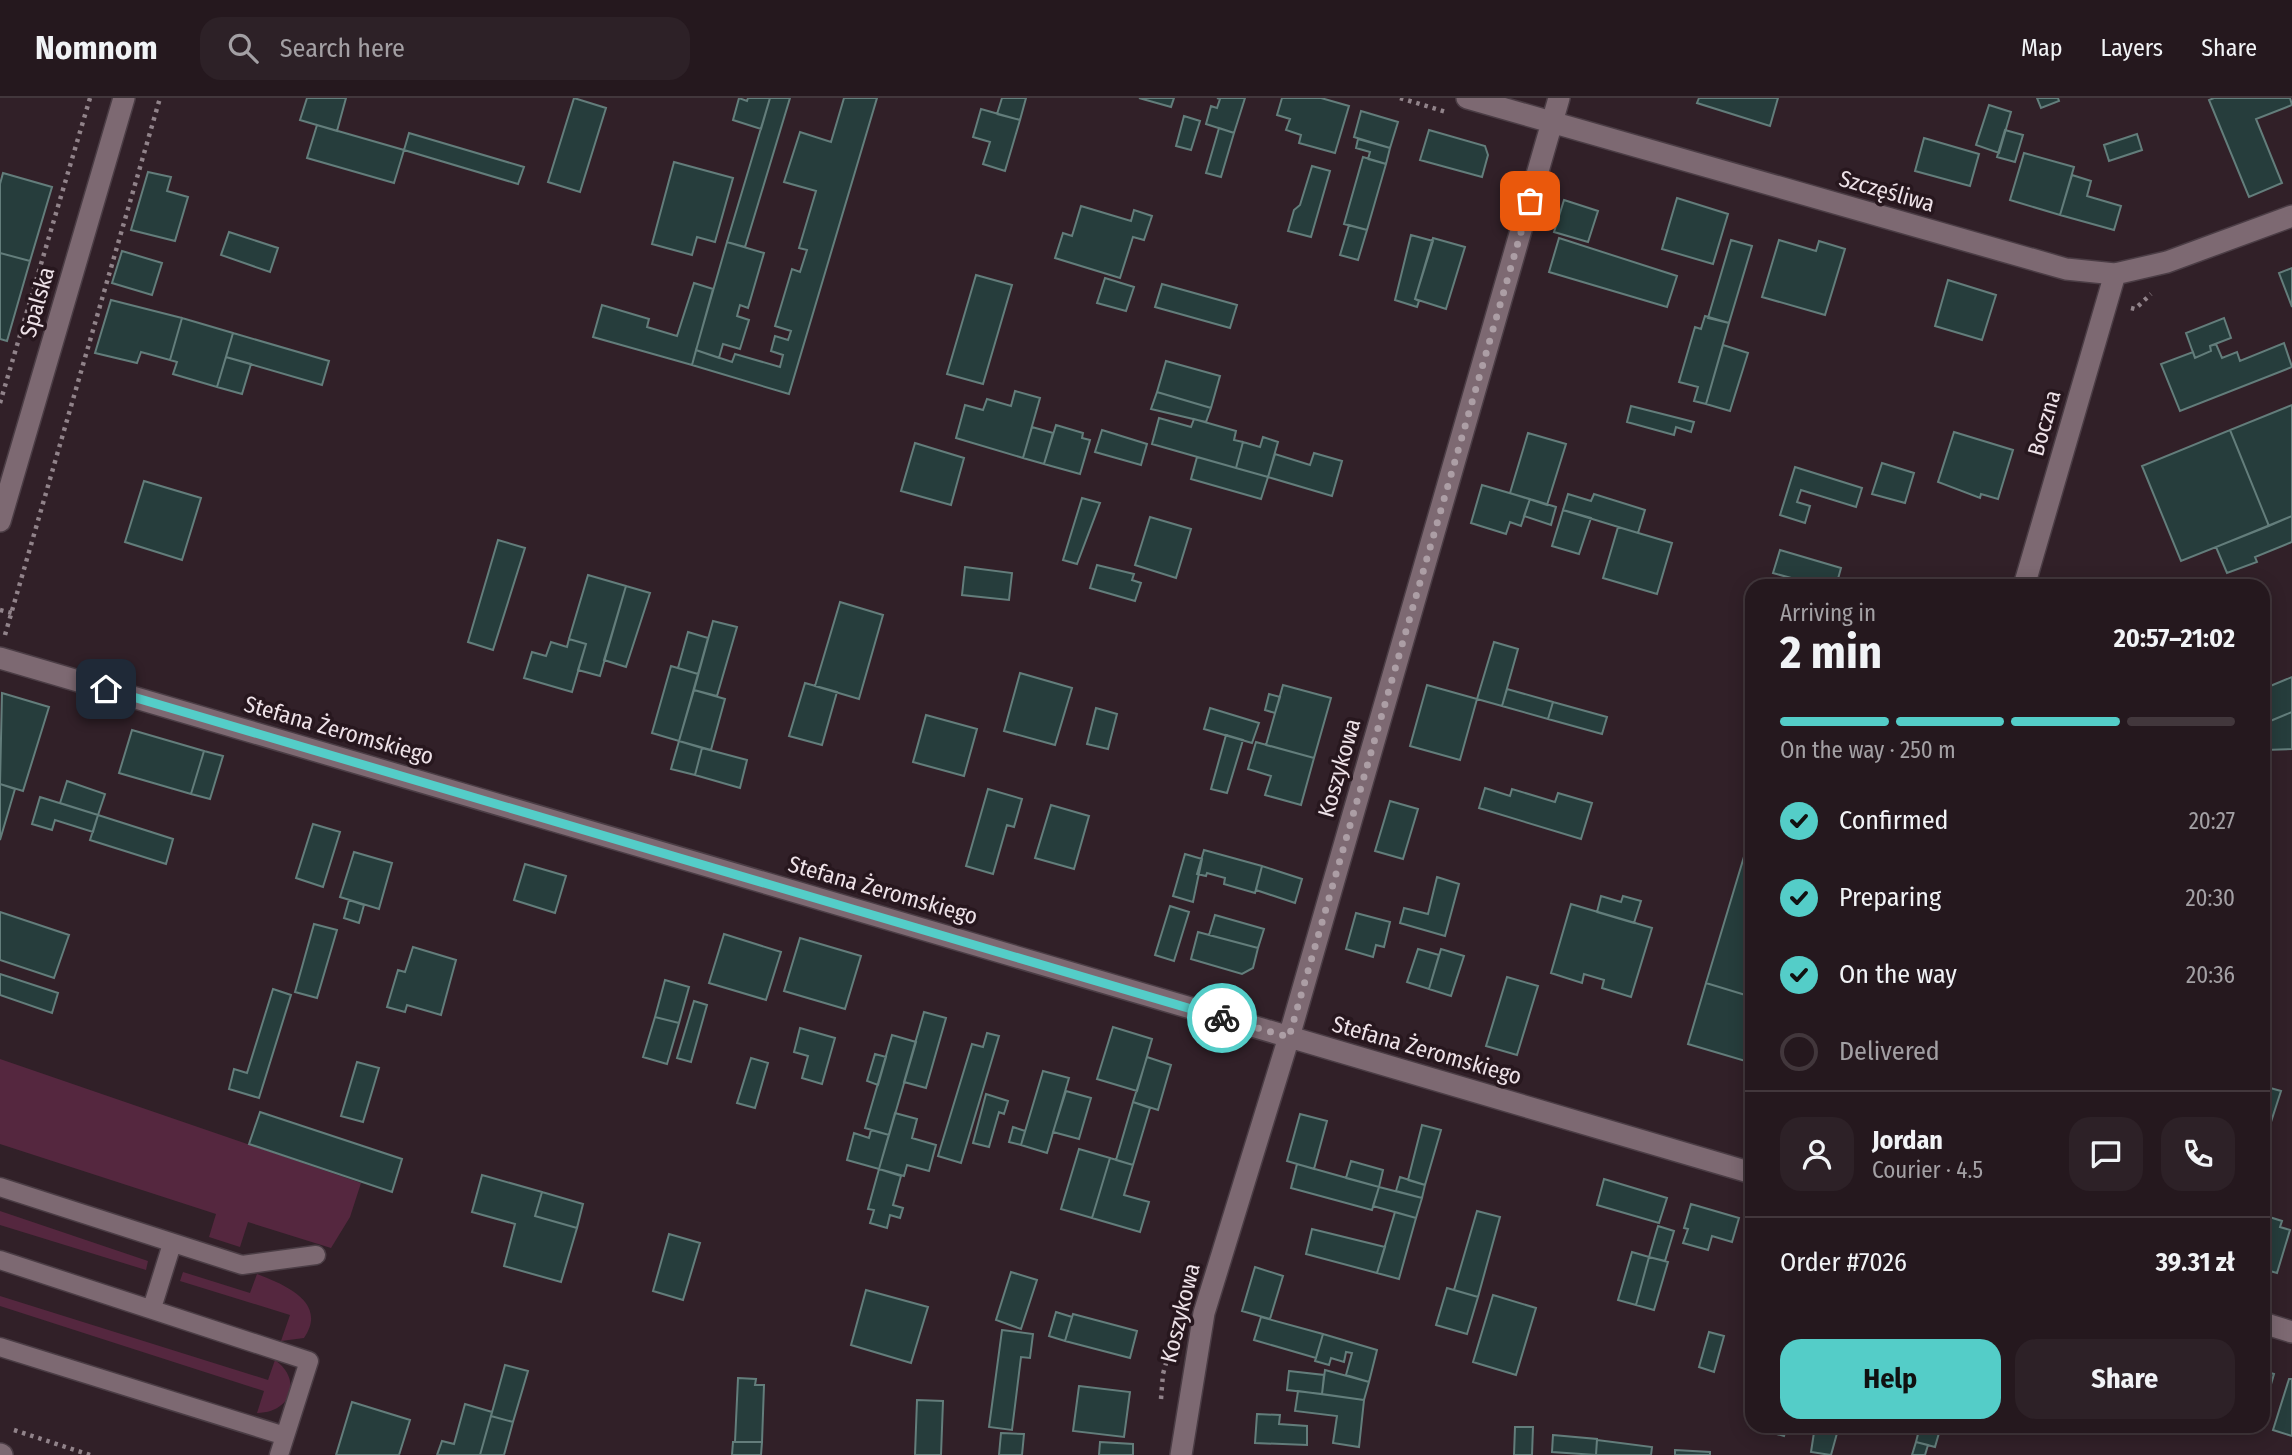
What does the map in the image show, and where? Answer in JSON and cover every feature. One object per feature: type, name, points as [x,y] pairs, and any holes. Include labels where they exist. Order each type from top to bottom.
[{"type":"street","name":"Spalska","points":[[0,521],[124,98]]},
{"type":"street","name":"Koszykowa","points":[[1181,1455],[1204,1313],[1289,1037],[1559,98]]},
{"type":"street","name":"Szczęśliwa","points":[[1459,106],[1552,123],[2066,269],[2115,274],[2167,262],[2292,216]]},
{"type":"street","name":"Boczna","points":[[2026,579],[2115,274]]},
{"type":"street","name":"Stefana Żeromskiego","points":[[2,649],[1289,1037],[1745,1171]]},
{"type":"street","points":[[2270,1325],[2292,1332]]},
{"type":"lane","points":[[0,1187],[242,1265],[316,1255]]},
{"type":"lane","points":[[152,1308],[172,1244]]},
{"type":"lane","points":[[0,1260],[309,1361],[279,1455]]},
{"type":"lane","points":[[0,1347],[285,1436]]},
{"type":"path","points":[[0,403],[90,98]]},
{"type":"path","points":[[2,649],[160,98]]},
{"type":"path","points":[[1400,98],[1459,106]]},
{"type":"path","points":[[2107,302],[2135,309],[2153,293]]},
{"type":"path","points":[[0,610],[12,613]]},
{"type":"path","points":[[1161,1401],[1163,1374],[1171,1347]]},
{"type":"path","points":[[10,1429],[90,1455]]},
{"type":"shaded area","points":[[0,1059],[361,1183],[350,1217],[331,1248],[248,1222],[240,1247],[209,1237],[216,1214],[0,1144]]},
{"type":"shaded area","points":[[0,1211],[148,1261],[146,1270],[0,1225]]},
{"type":"shaded area","points":[[183,1272],[250,1293],[257,1274],[268,1278],[291,1290],[307,1305],[311,1315],[310,1326],[304,1338],[281,1341],[290,1315],[180,1281]]},
{"type":"shaded area","points":[[0,1296],[268,1380],[275,1360],[289,1377],[289,1394],[278,1408],[257,1413],[264,1391],[0,1306]]},
{"type":"building","points":[[307,98],[346,98],[337,131],[300,120]]},
{"type":"building","points":[[574,98],[606,108],[580,192],[548,182]]},
{"type":"building","points":[[739,98],[747,101],[748,98],[770,98],[761,129],[733,120]]},
{"type":"building","points":[[770,98],[790,98],[745,247],[727,242]]},
{"type":"building","points":[[844,98],[877,98],[789,394],[692,365],[696,350],[732,362],[735,354],[780,367],[783,355],[771,351],[775,336],[788,340],[791,331],[775,326],[792,269],[800,272],[807,250],[799,248],[816,191],[784,182],[800,132],[831,142]]},
{"type":"building","points":[[1002,98],[1026,98],[1020,120],[997,114]]},
{"type":"building","points":[[1139,98],[1174,98],[1171,107]]},
{"type":"building","points":[[1217,98],[1245,98],[1234,133],[1206,124],[1211,106],[1217,108],[1220,99]]},
{"type":"building","points":[[1282,98],[1321,98],[1349,106],[1335,153],[1299,143],[1301,135],[1286,130],[1290,119],[1277,115]]},
{"type":"building","points":[[1699,98],[1778,98],[1770,126],[1697,103]]},
{"type":"building","points":[[2037,98],[2058,98],[2059,101],[2041,108]]},
{"type":"building","points":[[2290,98],[2292,105],[2256,119],[2282,183],[2249,197],[2209,100]]},
{"type":"building","points":[[1989,105],[2011,112],[1999,153],[1976,145]]},
{"type":"building","points":[[981,109],[1020,120],[1005,171],[983,164],[990,142],[973,137]]},
{"type":"building","points":[[1361,111],[1398,122],[1390,148],[1354,137]]},
{"type":"building","points":[[1184,116],[1200,121],[1191,150],[1176,146]]},
{"type":"building","points":[[317,125],[404,150],[394,183],[307,158]]},
{"type":"building","points":[[1219,128],[1234,133],[1221,177],[1206,173]]},
{"type":"building","points":[[1429,130],[1485,146],[1488,155],[1482,177],[1420,160]]},
{"type":"building","points":[[2005,130],[2023,135],[2015,162],[1997,157]]},
{"type":"building","points":[[409,133],[524,167],[518,184],[404,150]]},
{"type":"building","points":[[2137,134],[2142,150],[2109,161],[2104,145]]},
{"type":"building","points":[[1924,138],[1979,154],[1970,186],[1915,171]]},
{"type":"building","points":[[1358,139],[1390,148],[1386,164],[1368,159],[1370,152],[1356,148]]},
{"type":"building","points":[[2024,153],[2074,167],[2060,215],[2010,200]]},
{"type":"building","points":[[1363,157],[1386,164],[1367,230],[1344,224]]},
{"type":"building","points":[[674,162],[733,178],[715,242],[697,237],[692,255],[652,244]]},
{"type":"building","points":[[1312,166],[1330,171],[1311,237],[1288,231],[1294,210],[1300,205]]},
{"type":"building","points":[[148,172],[171,177],[167,191],[188,197],[175,241],[131,230]]},
{"type":"building","points":[[3,173],[52,187],[30,261],[0,253],[0,184]]},
{"type":"building","points":[[2072,175],[2091,181],[2087,196],[2121,206],[2114,230],[2060,215]]},
{"type":"building","points":[[1677,198],[1728,214],[1713,264],[1662,249]]},
{"type":"building","points":[[1564,200],[1598,211],[1588,242],[1554,232]]},
{"type":"building","points":[[1081,206],[1131,221],[1134,210],[1152,216],[1144,240],[1133,237],[1120,278],[1055,258],[1063,233],[1072,236]]},
{"type":"building","points":[[1349,225],[1367,230],[1358,260],[1340,255]]},
{"type":"building","points":[[229,232],[278,248],[270,272],[221,255]]},
{"type":"building","points":[[1411,235],[1433,241],[1415,299],[1419,301],[1417,307],[1395,300]]},
{"type":"building","points":[[1433,238],[1465,247],[1446,309],[1415,299]]},
{"type":"building","points":[[1559,238],[1677,276],[1667,307],[1549,272]]},
{"type":"building","points":[[1731,240],[1752,246],[1729,323],[1708,318]]},
{"type":"building","points":[[1779,240],[1816,251],[1819,241],[1845,249],[1825,315],[1762,297]]},
{"type":"building","points":[[727,242],[764,253],[748,308],[740,305],[737,316],[749,320],[740,349],[723,344],[719,358],[696,350]]},
{"type":"building","points":[[122,251],[162,263],[152,295],[112,283]]},
{"type":"building","points":[[0,253],[30,261],[7,341],[0,339]]},
{"type":"building","points":[[2292,268],[2292,307],[2279,273]]},
{"type":"building","points":[[976,275],[1012,285],[983,384],[947,374]]},
{"type":"building","points":[[1105,278],[1134,287],[1126,311],[1097,303]]},
{"type":"building","points":[[1948,280],[1996,295],[1982,340],[1935,326]]},
{"type":"building","points":[[694,283],[713,289],[692,365],[593,337],[602,305],[649,319],[647,327],[677,336]]},
{"type":"building","points":[[1162,284],[1237,305],[1230,328],[1155,307]]},
{"type":"building","points":[[111,300],[182,318],[170,360],[141,352],[137,363],[95,353]]},
{"type":"building","points":[[1705,316],[1729,323],[1706,404],[1694,401],[1698,387],[1679,382],[1695,327],[1701,329]]},
{"type":"building","points":[[182,318],[233,333],[217,387],[173,374],[177,362],[170,360]]},
{"type":"building","points":[[2224,318],[2231,338],[2210,346],[2211,351],[2195,358],[2186,333]]},
{"type":"building","points":[[233,333],[329,361],[322,385],[226,357]]},
{"type":"building","points":[[2284,343],[2292,367],[2180,411],[2161,364],[2193,352],[2195,358],[2211,351],[2210,346],[2216,344],[2222,358],[2237,352],[2240,361]]},
{"type":"building","points":[[1723,345],[1748,353],[1730,411],[1706,404]]},
{"type":"building","points":[[226,357],[251,364],[242,394],[217,387]]},
{"type":"building","points":[[1166,361],[1220,376],[1211,408],[1157,392]]},
{"type":"building","points":[[1015,391],[1040,398],[1023,458],[956,438],[965,405],[983,410],[987,399],[1011,406]]},
{"type":"building","points":[[1157,392],[1211,408],[1206,422],[1151,409]]},
{"type":"building","points":[[2292,405],[2292,516],[2269,526],[2230,430]]},
{"type":"building","points":[[1631,406],[1694,422],[1691,432],[1676,427],[1674,435],[1627,422]]},
{"type":"building","points":[[1159,418],[1191,427],[1194,419],[1236,431],[1234,440],[1243,442],[1236,468],[1152,444]]},
{"type":"building","points":[[1056,425],[1083,433],[1082,438],[1090,440],[1080,474],[1044,464]]},
{"type":"building","points":[[1032,427],[1053,433],[1044,464],[1023,458]]},
{"type":"building","points":[[1102,430],[1147,444],[1141,465],[1095,452]]},
{"type":"building","points":[[2230,430],[2269,526],[2181,561],[2142,466]]},
{"type":"building","points":[[1954,432],[2013,450],[1998,499],[1981,494],[1980,498],[1938,482]]},
{"type":"building","points":[[1528,433],[1566,444],[1547,505],[1510,493]]},
{"type":"building","points":[[1263,437],[1278,442],[1268,477],[1236,468],[1243,442],[1260,447]]},
{"type":"building","points":[[915,443],[964,458],[951,505],[901,491]]},
{"type":"building","points":[[1314,453],[1342,461],[1332,496],[1268,477],[1275,454],[1310,465]]},
{"type":"building","points":[[1197,457],[1268,477],[1261,499],[1191,479]]},
{"type":"building","points":[[1882,463],[1914,473],[1905,503],[1872,494]]},
{"type":"building","points":[[1795,467],[1862,488],[1856,507],[1801,490],[1797,502],[1810,506],[1805,523],[1780,515]]},
{"type":"building","points":[[144,481],[201,498],[182,560],[125,542]]},
{"type":"building","points":[[1482,485],[1530,499],[1521,526],[1510,522],[1506,534],[1471,523]]},
{"type":"building","points":[[1568,494],[1591,501],[1594,494],[1645,510],[1638,533],[1563,510]]},
{"type":"building","points":[[1082,498],[1100,503],[1077,564],[1063,560]]},
{"type":"building","points":[[1530,499],[1556,507],[1551,525],[1524,516]]},
{"type":"building","points":[[1563,510],[1591,518],[1579,554],[1552,546]]},
{"type":"building","points":[[2292,516],[2292,542],[2255,557],[2257,562],[2227,573],[2216,547]]},
{"type":"building","points":[[1150,517],[1191,529],[1176,578],[1135,565]]},
{"type":"building","points":[[1618,527],[1672,543],[1657,594],[1603,578]]},
{"type":"building","points":[[498,540],[525,548],[493,650],[468,642]]},
{"type":"building","points":[[1780,550],[1841,568],[1838,579],[1795,579],[1773,573]]},
{"type":"building","points":[[1097,565],[1134,574],[1132,580],[1141,583],[1135,601],[1090,588]]},
{"type":"building","points":[[965,567],[1012,573],[1009,600],[962,595]]},
{"type":"building","points":[[588,575],[626,586],[600,676],[578,670],[586,644],[569,639]]},
{"type":"building","points":[[626,586],[650,593],[626,667],[604,660]]},
{"type":"building","points":[[840,602],[883,615],[859,699],[815,686]]},
{"type":"building","points":[[713,621],[737,627],[717,696],[694,690]]},
{"type":"building","points":[[688,632],[708,638],[698,674],[678,668]]},
{"type":"building","points":[[569,639],[586,644],[572,692],[524,678],[532,652],[546,656],[551,642],[567,647]]},
{"type":"building","points":[[1494,642],[1518,649],[1502,706],[1477,699]]},
{"type":"building","points":[[671,666],[698,674],[679,741],[652,733]]},
{"type":"building","points":[[1020,673],[1072,688],[1055,745],[1004,731]]},
{"type":"building","points":[[2292,677],[2292,712],[2270,721],[2270,686]]},
{"type":"building","points":[[805,683],[837,692],[822,745],[789,736]]},
{"type":"building","points":[[1283,685],[1331,698],[1314,758],[1266,745]]},
{"type":"building","points":[[1427,685],[1477,699],[1460,760],[1410,746]]},
{"type":"building","points":[[1507,689],[1553,702],[1548,719],[1502,706]]},
{"type":"building","points":[[694,690],[725,699],[711,750],[679,741]]},
{"type":"building","points":[[2,693],[49,707],[23,791],[0,784]]},
{"type":"building","points":[[1269,694],[1280,697],[1275,713],[1265,710]]},
{"type":"building","points":[[1553,702],[1607,717],[1602,734],[1548,719]]},
{"type":"building","points":[[1096,708],[1117,714],[1108,749],[1087,744]]},
{"type":"building","points":[[1210,708],[1259,723],[1252,743],[1204,729]]},
{"type":"building","points":[[2292,712],[2292,749],[2270,750],[2270,721]]},
{"type":"building","points":[[926,715],[977,729],[964,776],[913,762]]},
{"type":"building","points":[[132,730],[204,751],[191,794],[119,773]]},
{"type":"building","points":[[1226,735],[1243,740],[1227,793],[1211,789]]},
{"type":"building","points":[[679,741],[702,748],[695,775],[671,769]]},
{"type":"building","points":[[1256,742],[1314,758],[1301,805],[1265,795],[1271,776],[1248,769]]},
{"type":"building","points":[[702,748],[747,760],[740,788],[695,775]]},
{"type":"building","points":[[204,751],[223,756],[210,799],[191,794]]},
{"type":"building","points":[[67,781],[105,794],[98,815],[60,803]]},
{"type":"building","points":[[0,784],[15,789],[0,840]]},
{"type":"building","points":[[1485,788],[1510,796],[1512,789],[1555,802],[1558,793],[1592,803],[1581,839],[1479,808]]},
{"type":"building","points":[[988,789],[1022,799],[1014,827],[1007,825],[993,874],[966,866]]},
{"type":"building","points":[[40,797],[98,815],[93,832],[55,820],[52,830],[32,824]]},
{"type":"building","points":[[1390,801],[1418,809],[1403,859],[1375,851]]},
{"type":"building","points":[[1051,805],[1089,816],[1074,869],[1035,858]]},
{"type":"building","points":[[98,815],[173,839],[166,864],[90,840]]},
{"type":"building","points":[[313,824],[340,832],[323,887],[296,878]]},
{"type":"building","points":[[1204,850],[1262,866],[1255,893],[1224,884],[1225,878],[1207,873],[1206,876],[1197,874]]},
{"type":"building","points":[[354,852],[392,863],[379,909],[340,897]]},
{"type":"building","points":[[1745,853],[1745,995],[1706,983]]},
{"type":"building","points":[[1185,854],[1202,859],[1193,902],[1173,896]]},
{"type":"building","points":[[525,864],[566,876],[555,913],[514,900]]},
{"type":"building","points":[[1262,866],[1302,879],[1295,903],[1256,890]]},
{"type":"building","points":[[1437,877],[1459,884],[1445,936],[1400,923],[1404,908],[1428,914]]},
{"type":"building","points":[[1601,896],[1621,902],[1623,896],[1641,901],[1634,923],[1597,912]]},
{"type":"building","points":[[349,900],[364,905],[359,923],[344,918]]},
{"type":"building","points":[[1571,904],[1652,928],[1631,997],[1602,988],[1604,980],[1584,974],[1582,983],[1551,973]]},
{"type":"building","points":[[1170,906],[1189,912],[1174,961],[1155,955]]},
{"type":"building","points":[[0,912],[69,935],[54,978],[0,960]]},
{"type":"building","points":[[1356,913],[1390,922],[1384,947],[1376,945],[1373,957],[1346,949]]},
{"type":"building","points":[[1215,915],[1264,929],[1258,948],[1209,935]]},
{"type":"building","points":[[314,924],[337,930],[317,998],[295,992]]},
{"type":"building","points":[[1198,932],[1258,948],[1253,968],[1242,974],[1191,959]]},
{"type":"building","points":[[724,934],[781,952],[766,1000],[709,983]]},
{"type":"building","points":[[800,938],[861,956],[845,1009],[784,991]]},
{"type":"building","points":[[413,947],[456,960],[441,1015],[407,1005],[405,1012],[387,1007],[398,970],[405,972]]},
{"type":"building","points":[[1418,949],[1439,955],[1429,989],[1407,982]]},
{"type":"building","points":[[1441,949],[1464,956],[1451,996],[1429,989]]},
{"type":"building","points":[[0,974],[58,993],[52,1013],[0,995]]},
{"type":"building","points":[[1507,977],[1538,986],[1517,1055],[1486,1046]]},
{"type":"building","points":[[665,980],[689,987],[679,1023],[655,1017]]},
{"type":"building","points":[[1706,983],[1745,995],[1745,1061],[1688,1044]]},
{"type":"building","points":[[273,989],[291,995],[259,1098],[229,1089],[234,1069],[247,1073]]},
{"type":"building","points":[[694,1001],[707,1005],[691,1062],[677,1058]]},
{"type":"building","points":[[924,1012],[946,1018],[926,1088],[904,1082]]},
{"type":"building","points":[[655,1017],[679,1023],[667,1064],[643,1057]]},
{"type":"building","points":[[1113,1027],[1152,1039],[1137,1091],[1097,1079]]},
{"type":"building","points":[[800,1028],[835,1038],[822,1084],[802,1078],[808,1056],[794,1052]]},
{"type":"building","points":[[987,1033],[999,1036],[961,1163],[938,1156],[972,1044],[983,1047]]},
{"type":"building","points":[[892,1035],[916,1042],[889,1135],[865,1128]]},
{"type":"building","points":[[875,1054],[886,1057],[878,1085],[867,1081]]},
{"type":"building","points":[[1147,1057],[1171,1065],[1158,1110],[1133,1102]]},
{"type":"building","points":[[751,1058],[768,1063],[755,1108],[737,1103]]},
{"type":"building","points":[[357,1062],[379,1068],[363,1122],[341,1116]]},
{"type":"building","points":[[1043,1071],[1069,1078],[1047,1153],[1021,1145]]},
{"type":"building","points":[[2270,1088],[2281,1091],[2270,1122]]},
{"type":"building","points":[[1066,1091],[1091,1098],[1079,1139],[1053,1132]]},
{"type":"building","points":[[986,1094],[1008,1101],[1004,1114],[999,1112],[989,1147],[973,1143]]},
{"type":"building","points":[[1133,1102],[1150,1108],[1133,1165],[1116,1160]]},
{"type":"building","points":[[260,1112],[402,1159],[392,1192],[249,1144]]},
{"type":"building","points":[[895,1113],[917,1119],[912,1138],[936,1145],[929,1171],[907,1165],[904,1176],[879,1169]]},
{"type":"building","points":[[1300,1114],[1327,1121],[1314,1169],[1287,1161]]},
{"type":"building","points":[[1422,1125],[1441,1130],[1425,1185],[1408,1180]]},
{"type":"building","points":[[1013,1127],[1025,1131],[1021,1145],[1009,1142]]},
{"type":"building","points":[[871,1130],[889,1135],[879,1169],[847,1160],[854,1133],[869,1138]]},
{"type":"building","points":[[1079,1149],[1110,1158],[1092,1218],[1061,1209]]},
{"type":"building","points":[[1110,1158],[1133,1165],[1124,1195],[1149,1202],[1140,1232],[1092,1218]]},
{"type":"building","points":[[1351,1161],[1383,1170],[1379,1187],[1346,1178]]},
{"type":"building","points":[[1297,1164],[1379,1187],[1372,1210],[1291,1188]]},
{"type":"building","points":[[879,1169],[901,1176],[893,1205],[903,1208],[900,1218],[890,1215],[887,1228],[870,1223],[874,1210],[868,1209]]},
{"type":"building","points":[[482,1175],[542,1192],[535,1216],[577,1228],[561,1282],[504,1266],[515,1224],[472,1212]]},
{"type":"building","points":[[1400,1177],[1425,1185],[1422,1198],[1396,1191]]},
{"type":"building","points":[[1604,1179],[1667,1198],[1659,1223],[1597,1205]]},
{"type":"building","points":[[1379,1187],[1422,1198],[1416,1218],[1373,1206]]},
{"type":"building","points":[[542,1192],[583,1204],[577,1228],[535,1216]]},
{"type":"building","points":[[1691,1204],[1739,1218],[1732,1242],[1712,1236],[1708,1250],[1683,1243]]},
{"type":"building","points":[[1477,1211],[1500,1217],[1478,1297],[1454,1290]]},
{"type":"building","points":[[1395,1212],[1416,1218],[1399,1279],[1377,1273]]},
{"type":"building","points":[[2270,1217],[2282,1221],[2280,1227],[2290,1230],[2277,1273],[2270,1271]]},
{"type":"building","points":[[1658,1226],[1674,1231],[1665,1261],[1649,1257]]},
{"type":"building","points":[[1312,1229],[1385,1247],[1377,1273],[1306,1254]]},
{"type":"building","points":[[669,1234],[700,1243],[683,1300],[653,1291]]},
{"type":"building","points":[[1632,1252],[1649,1257],[1636,1305],[1618,1300]]},
{"type":"building","points":[[1649,1257],[1668,1262],[1654,1310],[1636,1305]]},
{"type":"building","points":[[1255,1267],[1283,1276],[1270,1319],[1242,1311]]},
{"type":"building","points":[[1011,1272],[1037,1280],[1021,1329],[996,1320]]},
{"type":"building","points":[[1447,1288],[1478,1297],[1467,1334],[1436,1325]]},
{"type":"building","points":[[866,1290],[928,1307],[911,1363],[851,1345]]},
{"type":"building","points":[[1493,1295],[1536,1308],[1516,1375],[1473,1362]]},
{"type":"building","points":[[1056,1312],[1072,1317],[1065,1341],[1049,1336]]},
{"type":"building","points":[[1073,1314],[1137,1331],[1130,1358],[1065,1341]]},
{"type":"building","points":[[1261,1317],[1323,1334],[1316,1358],[1254,1340]]},
{"type":"building","points":[[1002,1330],[1033,1334],[1030,1358],[1021,1357],[1012,1430],[989,1427]]},
{"type":"building","points":[[1709,1332],[1724,1336],[1714,1372],[1699,1367]]},
{"type":"building","points":[[1323,1334],[1377,1350],[1369,1382],[1346,1375],[1352,1353],[1346,1352],[1344,1362],[1331,1358],[1329,1365],[1315,1361]]},
{"type":"building","points":[[505,1365],[528,1371],[513,1422],[491,1416]]},
{"type":"building","points":[[1325,1370],[1369,1382],[1364,1400],[1322,1394]]},
{"type":"building","points":[[1289,1371],[1324,1375],[1322,1394],[1287,1390]]},
{"type":"building","points":[[738,1378],[756,1379],[755,1385],[764,1385],[762,1442],[735,1442]]},
{"type":"building","points":[[2289,1379],[2292,1379],[2292,1436],[2273,1430]]},
{"type":"building","points":[[1079,1386],[1130,1392],[1124,1437],[1073,1431]]},
{"type":"building","points":[[1298,1391],[1364,1400],[1359,1447],[1333,1443],[1337,1416],[1295,1411]]},
{"type":"building","points":[[917,1400],[943,1401],[941,1455],[915,1455]]},
{"type":"building","points":[[352,1402],[410,1420],[399,1455],[336,1455]]},
{"type":"building","points":[[465,1404],[492,1412],[480,1455],[437,1455],[442,1441],[454,1444]]},
{"type":"building","points":[[1257,1414],[1280,1415],[1279,1424],[1307,1426],[1307,1445],[1255,1443]]},
{"type":"building","points":[[491,1416],[513,1422],[504,1455],[480,1455]]},
{"type":"building","points":[[1515,1427],[1533,1427],[1532,1455],[1514,1455]]},
{"type":"building","points":[[1001,1433],[1024,1434],[1022,1455],[999,1455]]},
{"type":"building","points":[[1814,1433],[1837,1433],[1831,1455],[1811,1452]]},
{"type":"building","points":[[1918,1433],[1939,1433],[1935,1447],[1916,1442]]},
{"type":"building","points":[[1553,1435],[1597,1439],[1596,1455],[1552,1452]]},
{"type":"building","points":[[1597,1440],[1652,1447],[1651,1455],[1596,1455]]},
{"type":"building","points":[[733,1442],[762,1442],[761,1455],[732,1455]]},
{"type":"building","points":[[1100,1442],[1133,1444],[1133,1455],[1099,1455]]},
{"type":"building","points":[[1916,1442],[1928,1445],[1925,1455],[1912,1455]]},
{"type":"building","points":[[1675,1450],[1710,1452],[1710,1455],[1675,1455]]},
{"type":"way so far","points":[[1222,1018],[1289,1037],[1530,201]]},
{"type":"route","points":[[106,689],[1222,1018]]}]
